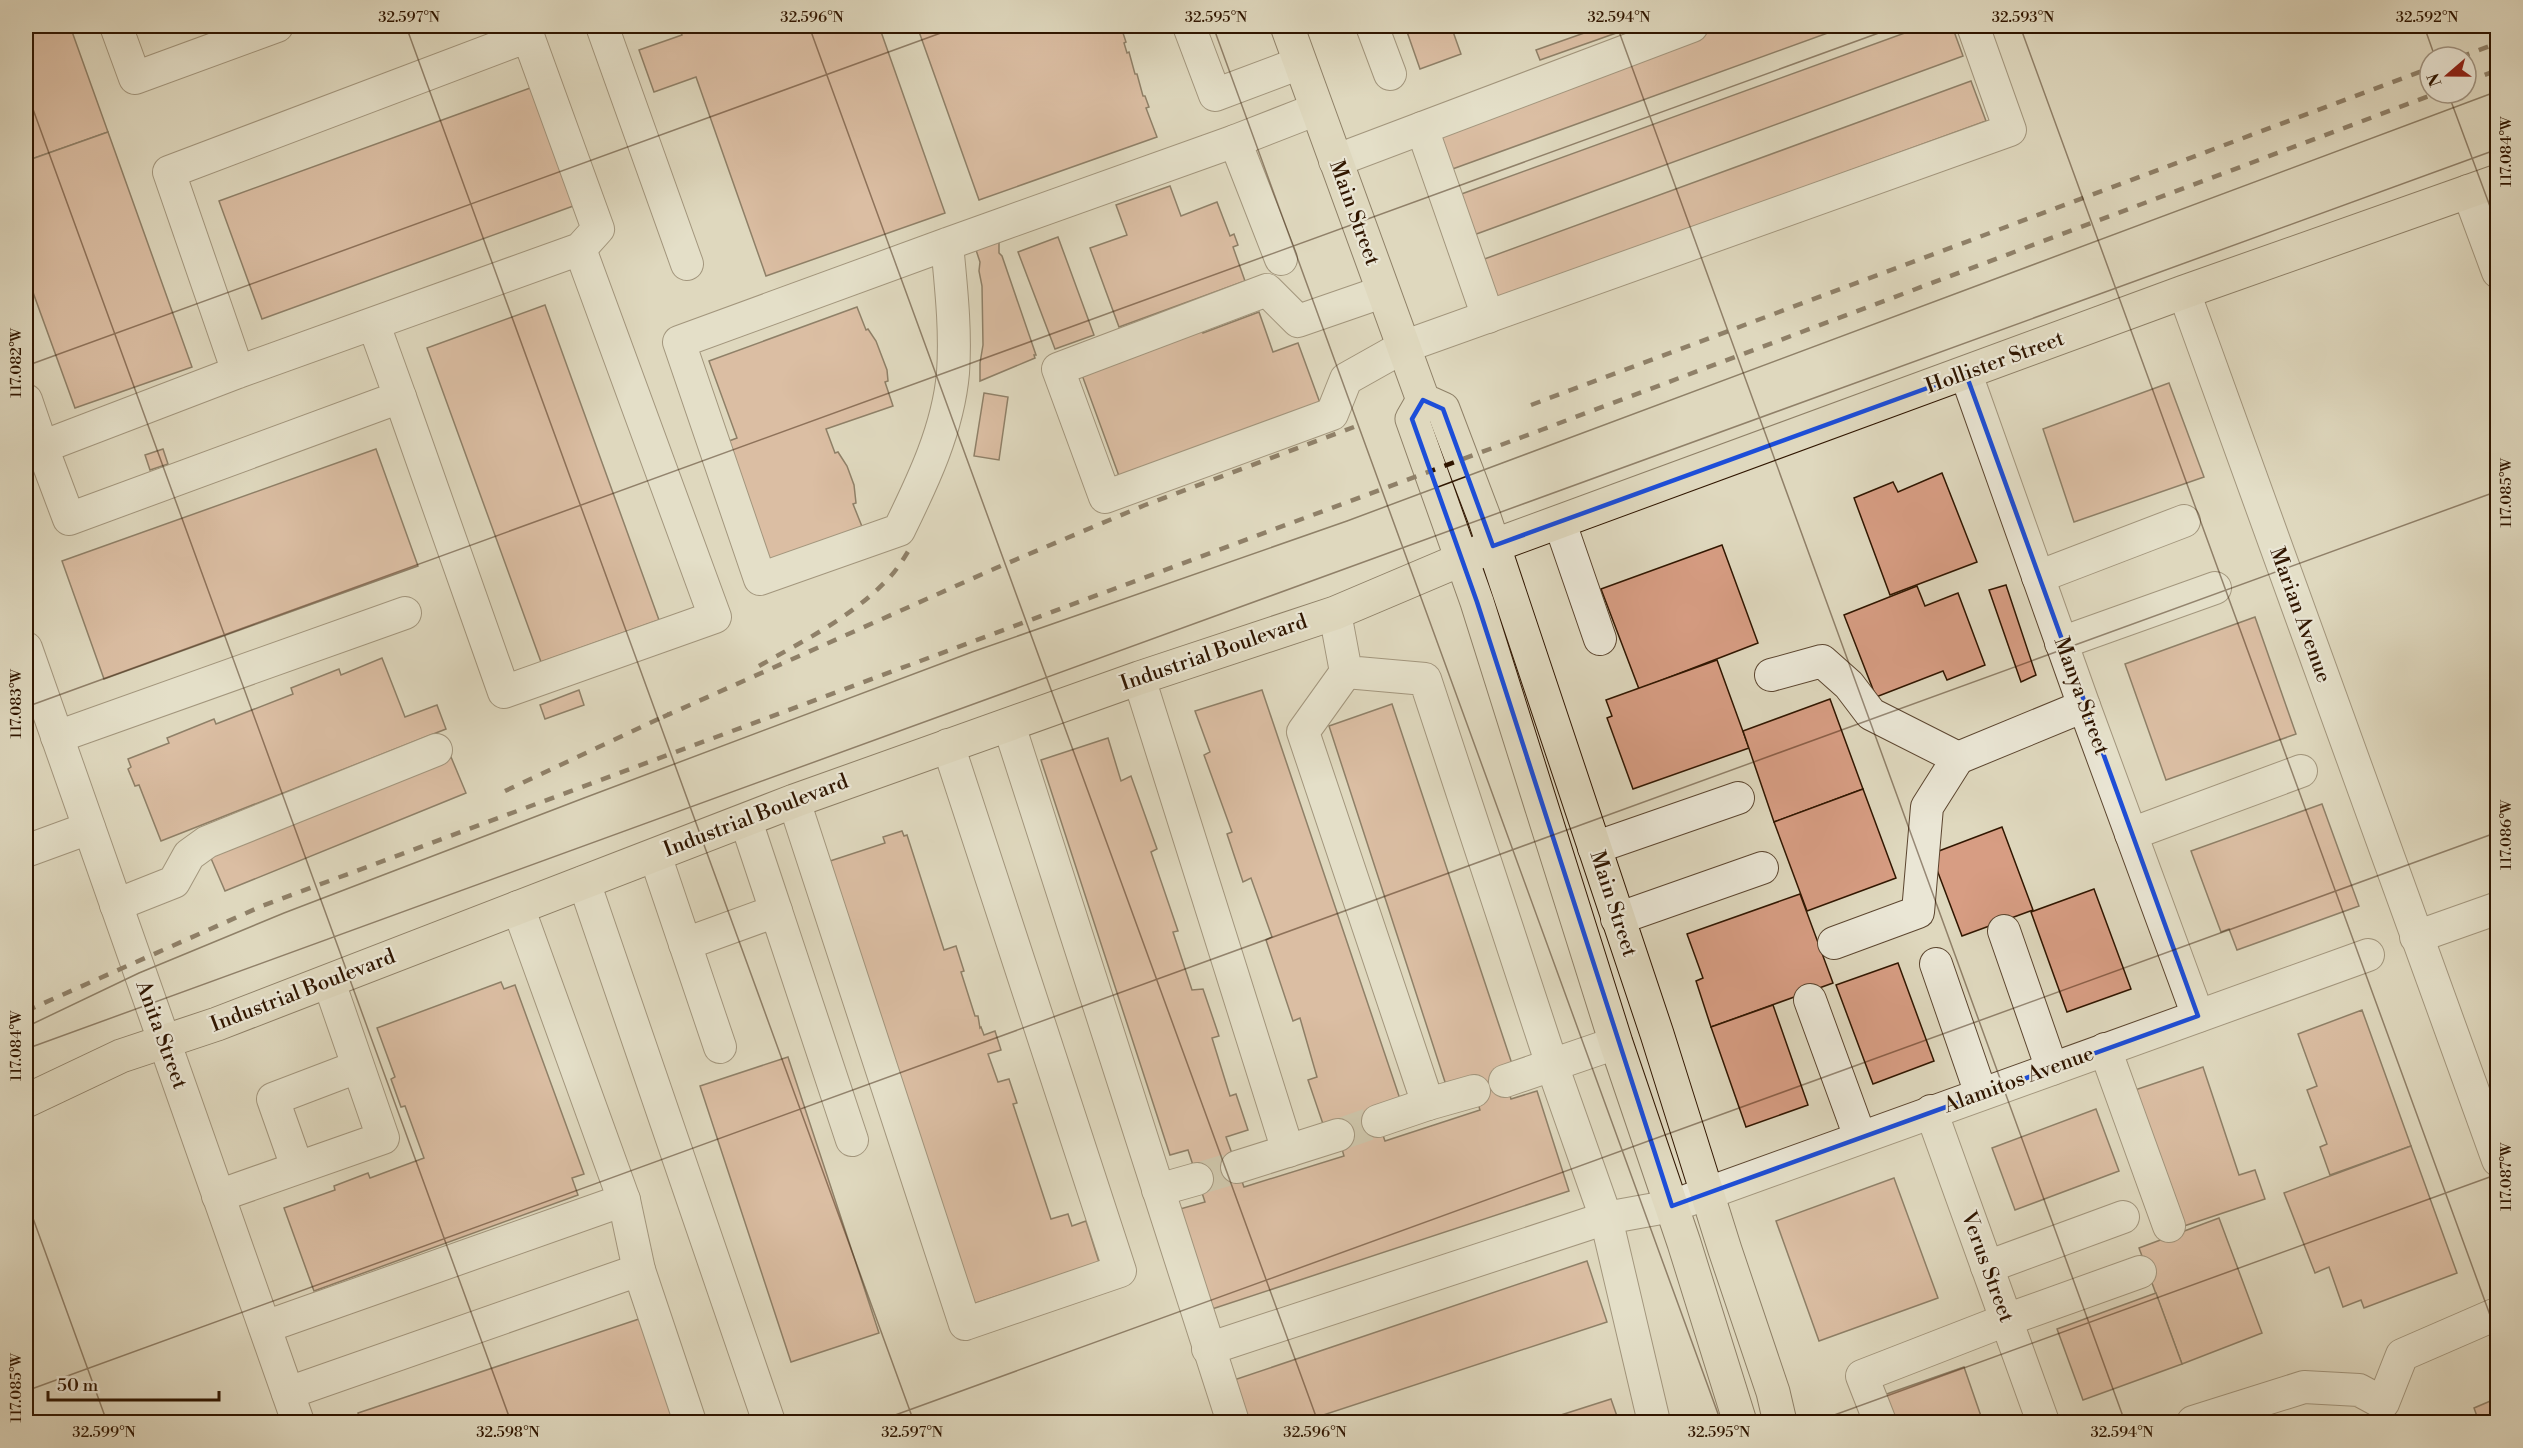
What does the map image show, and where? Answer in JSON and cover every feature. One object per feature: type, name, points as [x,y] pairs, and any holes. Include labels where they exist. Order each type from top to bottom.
[{"type":"main road","name":"Main Street","points":[[1287,26],[1423,400],[1443,409],[1493,546],[1708,1192],[1773,1392],[1780,1422]]},
{"type":"main road","name":"Hollister Street","points":[[1493,546],[2184,292],[2483,186]]},
{"type":"main road","name":"Main Street","points":[[1423,400],[1412,419],[1462,558],[1544,810],[1616,1043],[1672,1206],[1740,1422]]},
{"type":"main road","name":"Industrial Boulevard","points":[[26,1101],[121,1056],[206,1028],[794,801],[1139,678],[1335,613],[1493,546]]},
{"type":"street","points":[[116,26],[135,78],[277,26]]},
{"type":"street","points":[[602,26],[687,264]]},
{"type":"street","points":[[1189,26],[1215,95],[1300,63]]},
{"type":"street","points":[[1372,26],[1390,75]]},
{"type":"street","points":[[1335,161],[1692,26]]},
{"type":"street","points":[[1382,292],[1299,321],[1267,290],[1058,369],[1105,497],[1332,414],[1346,379],[1403,347],[2010,130],[1973,26]]},
{"type":"street","points":[[34,450],[238,372],[580,249],[598,229],[528,36],[168,172],[238,372]]},
{"type":"street","points":[[947,244],[955,325],[952,376],[930,465],[899,530],[760,579],[678,342],[947,244],[1235,141],[1317,109]]},
{"type":"street","points":[[1422,128],[1488,317]]},
{"type":"street","points":[[1235,141],[1281,259]]},
{"type":"street","points":[[2483,186],[2498,272]]},
{"type":"street","points":[[374,324],[504,692],[715,617],[580,249]]},
{"type":"street","name":"Marian Avenue","points":[[2184,292],[2498,1160]]},
{"type":"street","name":"Manya Street","points":[[1966,374],[2061,643],[2198,1016]]},
{"type":"street","points":[[26,400],[34,450],[69,519],[400,397]]},
{"type":"street","points":[[2038,577],[2184,521]]},
{"type":"street","points":[[1560,523],[1600,639]]},
{"type":"street","points":[[2061,643],[2215,588]]},
{"type":"street","points":[[57,737],[405,613]]},
{"type":"street","points":[[1335,613],[1346,672],[1304,732],[1428,1104]]},
{"type":"street","name":"Anita Street","points":[[26,648],[298,1422]]},
{"type":"street","points":[[1771,675],[1822,661],[1849,685],[1871,714],[1958,758]]},
{"type":"street","points":[[1346,672],[1425,679],[1552,1065],[1606,1218],[1654,1422]]},
{"type":"street","points":[[1139,678],[1288,1151]]},
{"type":"street","points":[[1834,943],[1918,912],[1927,807],[1958,758],[2084,706]]},
{"type":"street","points":[[1009,725],[1233,1422]]},
{"type":"street","points":[[794,801],[966,1324],[1120,1271],[948,745]]},
{"type":"street","points":[[116,905],[174,882],[189,855],[207,842],[436,750]]},
{"type":"street","points":[[2131,834],[2301,771]]},
{"type":"street","points":[[1594,849],[1738,798]]},
{"type":"street","points":[[746,820],[852,1140]]},
{"type":"street","points":[[26,851],[89,828]]},
{"type":"street","points":[[655,855],[720,1047]]},
{"type":"street","points":[[1617,919],[1762,868]]},
{"type":"street","points":[[584,882],[769,1422]]},
{"type":"street","points":[[518,908],[624,1200],[639,1270],[690,1422]]},
{"type":"street","points":[[685,944],[776,911]]},
{"type":"street","points":[[2416,937],[2496,913]]},
{"type":"street","points":[[2004,931],[2052,1069]]},
{"type":"street","name":"Alamitos Avenue","points":[[1208,1349],[1606,1218],[1672,1206],[2368,955]]},
{"type":"street","points":[[1936,964],[1981,1094]]},
{"type":"street","points":[[218,1196],[383,1138],[329,981]]},
{"type":"street","points":[[1810,1000],[1860,1137]]},
{"type":"street","points":[[1505,1081],[1616,1043]]},
{"type":"street","points":[[2105,1049],[2169,1226]]},
{"type":"street","points":[[297,1167],[273,1099],[357,1067]]},
{"type":"street","points":[[1378,1121],[1474,1090]]},
{"type":"street","name":"Verus Street","points":[[1931,1111],[2043,1422]]},
{"type":"street","points":[[1237,1167],[1338,1135]]},
{"type":"street","points":[[1158,1190],[1197,1179]]},
{"type":"street","points":[[265,1327],[624,1200]]},
{"type":"street","points":[[1987,1267],[2123,1217]]},
{"type":"street","points":[[288,1393],[639,1270]]},
{"type":"street","points":[[1880,1422],[1862,1376],[2006,1320],[2140,1272]]},
{"type":"street","points":[[2201,1421],[2304,1387],[2359,1390],[2383,1402],[2402,1355],[2494,1315]]},
{"type":"highlighted area","points":[[1966,374],[2198,1016],[1672,1206],[1477,602],[1412,419],[1423,400],[1443,409],[1493,546]]},
{"type":"building","points":[[26,26],[70,26],[108,132],[26,161]]},
{"type":"building","points":[[679,26],[879,26],[945,213],[766,276],[696,77],[654,92],[639,50],[682,35]]},
{"type":"building","points":[[917,26],[1117,26],[1119,31],[1122,30],[1127,53],[1129,52],[1143,96],[1149,107],[1146,108],[1157,137],[979,200]]},
{"type":"building","points":[[1405,26],[1451,26],[1461,54],[1420,69]]},
{"type":"building","points":[[1604,26],[1636,26],[1540,60],[1536,50]]},
{"type":"building","points":[[1721,26],[1847,26],[1447,171],[1432,131]]},
{"type":"building","points":[[1924,26],[1952,26],[1963,56],[1471,236],[1456,196]]},
{"type":"building","points":[[1971,81],[1986,121],[1494,300],[1479,261]]},
{"type":"building","points":[[533,87],[576,205],[262,319],[219,201]]},
{"type":"building","points":[[108,132],[192,367],[75,408],[26,273],[26,161]]},
{"type":"building","points":[[1170,186],[1181,216],[1217,202],[1230,236],[1234,234],[1238,245],[1233,247],[1245,281],[1119,327],[1090,248],[1127,235],[1116,205]]},
{"type":"building","points":[[1058,237],[1094,335],[1055,349],[1018,252]]},
{"type":"building","points":[[999,241],[999,253],[1036,355],[1034,355],[1035,358],[980,381],[983,345],[982,286],[980,262],[976,250]]},
{"type":"building","points":[[545,305],[659,620],[541,662],[427,348]]},
{"type":"building","points":[[857,307],[866,330],[868,329],[876,341],[887,370],[888,381],[885,382],[893,406],[826,429],[835,453],[838,452],[847,466],[854,485],[856,503],[853,504],[863,529],[765,564],[721,444],[737,438],[709,361]]},
{"type":"building","points":[[1259,312],[1273,352],[1298,343],[1320,403],[1119,476],[1082,375],[1200,324],[1203,333]]},
{"type":"building","points":[[2169,383],[2204,477],[2074,522],[2043,429]]},
{"type":"building","points":[[984,393],[1008,397],[999,460],[974,456]]},
{"type":"building","points":[[163,449],[168,464],[150,470],[145,455]]},
{"type":"building","points":[[376,449],[418,566],[104,679],[62,561]]},
{"type":"building","points":[[1942,473],[1977,562],[1890,595],[1854,498],[1893,482],[1898,492]]},
{"type":"building","points":[[1722,545],[1758,643],[1639,689],[1601,589]]},
{"type":"building","points":[[2006,585],[2036,675],[2021,682],[1989,590]]},
{"type":"building","points":[[1917,586],[1925,606],[1958,593],[1985,665],[1947,680],[1943,671],[1876,697],[1844,615]]},
{"type":"building","points":[[2255,617],[2296,734],[2166,780],[2125,664]]},
{"type":"building","points":[[382,658],[405,717],[437,705],[446,729],[161,841],[139,785],[135,786],[128,769],[131,767],[128,759],[169,743],[167,738],[214,719],[216,724],[293,694],[291,688],[339,669],[341,675]]},
{"type":"building","points":[[1717,660],[1749,748],[1633,789],[1607,718],[1612,716],[1606,700]]},
{"type":"building","points":[[579,690],[584,705],[545,719],[540,705]]},
{"type":"building","points":[[1262,690],[1401,1102],[1374,1110],[1385,1141],[1480,1110],[1470,1077],[1446,1085],[1329,726],[1392,704],[1512,1064],[1501,1067],[1511,1099],[1537,1091],[1569,1191],[1206,1311],[1173,1211],[1205,1202],[1188,1150],[1170,1155],[1041,760],[1108,738],[1121,781],[1131,776],[1157,849],[1151,852],[1178,931],[1173,932],[1192,990],[1203,989],[1219,1036],[1212,1038],[1230,1096],[1236,1094],[1248,1130],[1226,1137],[1244,1187],[1344,1156],[1335,1125],[1324,1127],[1308,1080],[1317,1077],[1300,1018],[1293,1021],[1266,940],[1272,937],[1251,878],[1243,882],[1227,834],[1232,832],[1204,755],[1210,752],[1195,711]]},
{"type":"building","points":[[1830,699],[1863,789],[1774,822],[1743,731]]},
{"type":"building","points":[[451,757],[466,793],[225,891],[210,856]]},
{"type":"building","points":[[1863,789],[1896,878],[1807,911],[1774,822]]},
{"type":"building","points":[[2322,804],[2359,906],[2237,950],[2229,929],[2221,932],[2191,851]]},
{"type":"building","points":[[2002,827],[2033,910],[1962,936],[1931,854]]},
{"type":"building","points":[[902,831],[904,836],[907,835],[944,950],[956,946],[964,971],[961,972],[975,1016],[978,1016],[980,1028],[984,1035],[995,1031],[1001,1050],[988,1054],[998,1082],[1009,1079],[1017,1103],[1013,1104],[1051,1219],[1068,1214],[1072,1226],[1086,1221],[1099,1262],[973,1304],[827,862],[885,843],[883,837]]},
{"type":"building","points":[[2094,889],[2131,989],[2067,1012],[2031,912]]},
{"type":"building","points":[[1800,894],[1833,983],[1711,1027],[1696,981],[1703,978],[1687,934]]},
{"type":"building","points":[[1898,963],[1934,1061],[1873,1084],[1836,985]]},
{"type":"building","points":[[501,982],[504,989],[515,985],[584,1174],[572,1178],[578,1195],[314,1291],[284,1208],[335,1190],[334,1186],[368,1173],[370,1178],[424,1158],[405,1106],[401,1107],[391,1079],[395,1077],[377,1028]]},
{"type":"building","points":[[1773,1005],[1808,1105],[1746,1127],[1711,1027]]},
{"type":"building","points":[[2362,1010],[2411,1146],[2330,1175],[2320,1147],[2327,1144],[2307,1090],[2317,1086],[2298,1034]]},
{"type":"building","points":[[788,1057],[879,1333],[791,1362],[700,1086]]},
{"type":"building","points":[[2203,1067],[2239,1175],[2255,1170],[2265,1199],[2181,1227],[2135,1090]]},
{"type":"building","points":[[2096,1109],[2119,1171],[2015,1210],[1992,1148]]},
{"type":"building","points":[[2411,1146],[2457,1273],[2364,1308],[2361,1300],[2343,1307],[2329,1267],[2315,1273],[2284,1193]]},
{"type":"building","points":[[1894,1178],[1938,1298],[1819,1341],[1776,1221]]},
{"type":"building","points":[[2219,1218],[2262,1333],[2182,1364],[2139,1248]]},
{"type":"building","points":[[1587,1261],[1607,1322],[1302,1422],[1244,1422],[1231,1381]]},
{"type":"building","points":[[2156,1293],[2182,1364],[2083,1400],[2057,1329]]},
{"type":"building","points":[[642,1318],[675,1417],[659,1422],[361,1422],[358,1413]]},
{"type":"building","points":[[1964,1367],[1983,1422],[1891,1422],[1881,1396]]},
{"type":"building","points":[[1611,1399],[1619,1422],[1539,1422]]},
{"type":"building","points":[[2498,1399],[2498,1422],[2479,1422],[2474,1408]]},
{"type":"tunnel","points":[[1338,1135],[1378,1121]]},
{"type":"tunnel","points":[[1197,1179],[1237,1167]]},
{"type":"tram line","points":[[26,1027],[139,973],[284,913],[584,798],[972,652],[1347,521],[2498,91]]},
{"type":"railway","points":[[2478,50],[2498,43]]},
{"type":"railway","points":[[2478,78],[2498,70]]},
{"type":"railway","points":[[1531,405],[2418,72]]},
{"type":"railway","points":[[26,1011],[262,906],[1541,430],[2418,100]]},
{"type":"railway","points":[[663,717],[996,568],[1145,505],[1354,427]]},
{"type":"railway","points":[[759,666],[857,607],[889,578],[912,545]]},
{"type":"railway","points":[[505,791],[669,714]]}]
